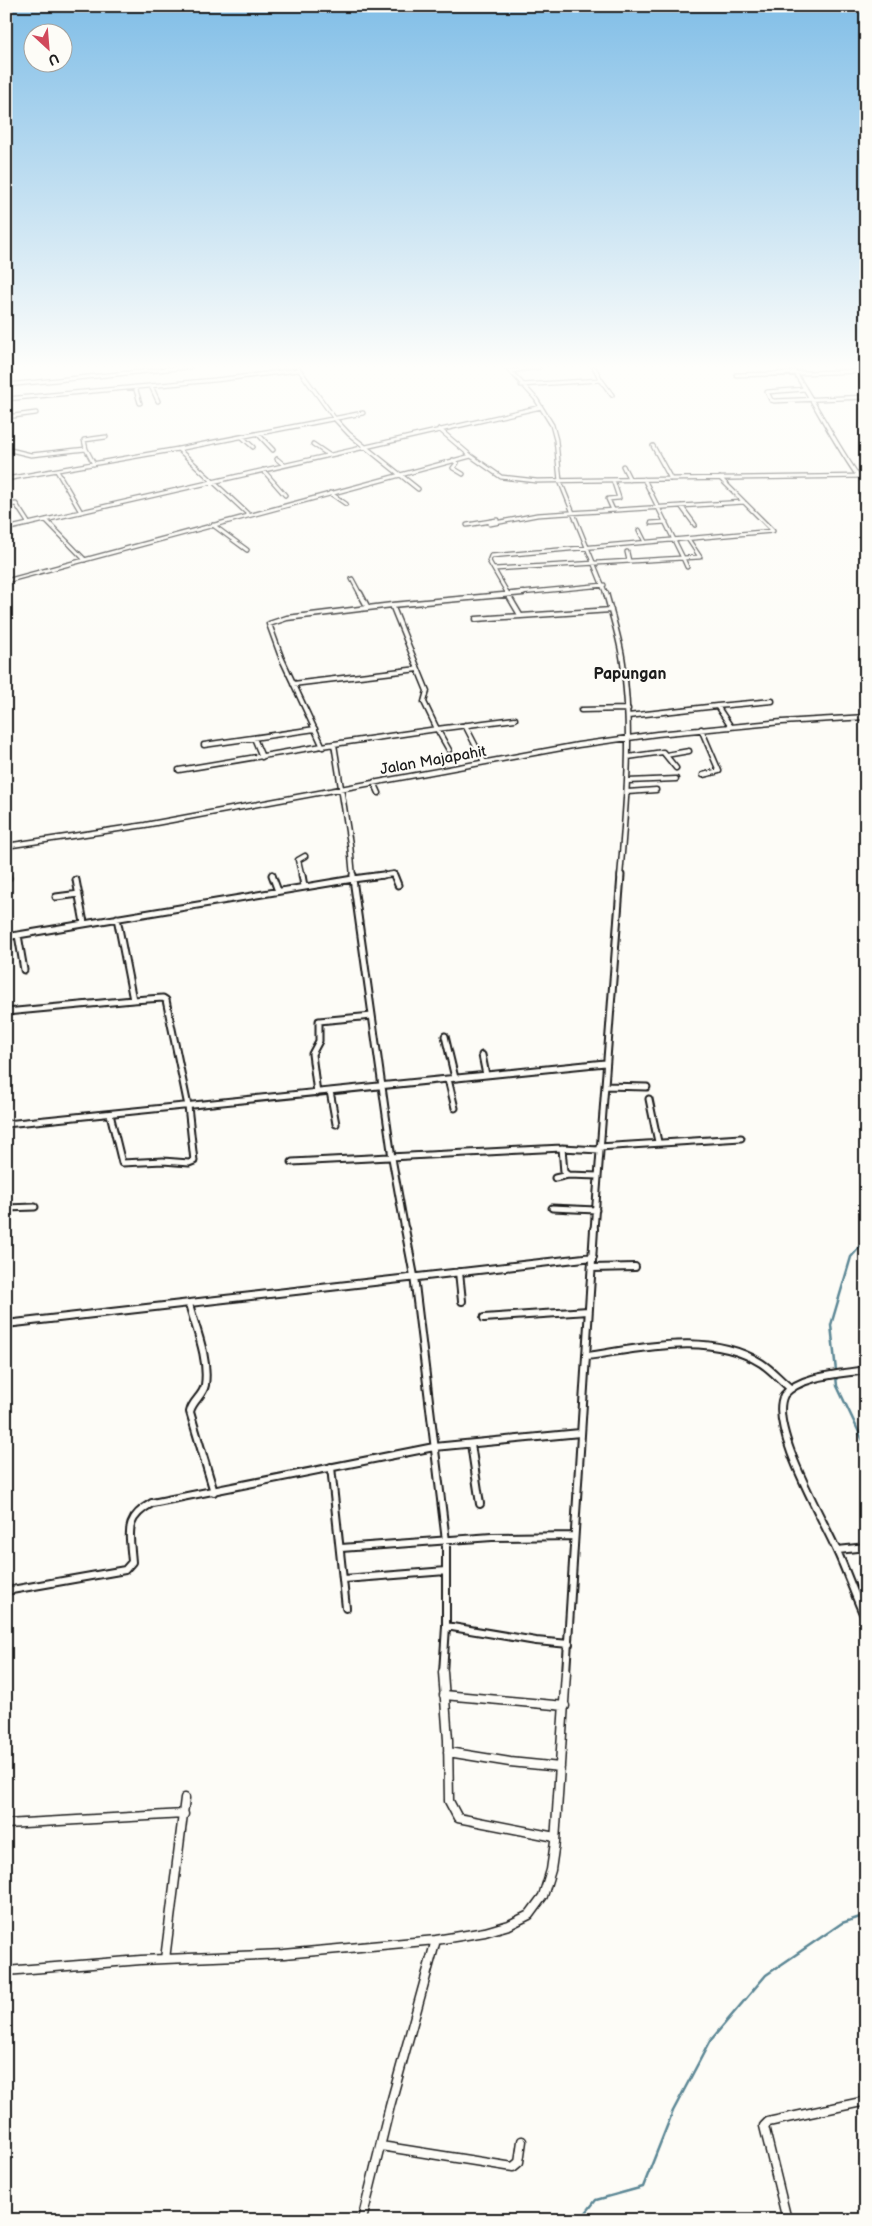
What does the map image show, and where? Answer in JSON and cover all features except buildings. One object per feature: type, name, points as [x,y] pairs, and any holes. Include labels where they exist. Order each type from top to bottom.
[{"type":"street","points":[[6,479],[57,471],[81,512]]},
{"type":"street","points":[[201,471],[249,515]]},
{"type":"street","points":[[6,529],[259,471]]},
{"type":"street","points":[[264,471],[285,495]]},
{"type":"street","points":[[394,471],[418,489]]},
{"type":"street","points":[[6,582],[410,471]]},
{"type":"street","points":[[458,471],[463,474]]},
{"type":"street","points":[[492,471],[501,477],[529,481],[866,476]]},
{"type":"street","points":[[6,1971],[165,1959],[304,1952],[436,1940],[510,1926],[529,1916],[538,1906],[547,1888],[555,1837],[565,1706],[580,1433],[587,1356],[588,1311],[605,1086],[605,1063],[620,894],[629,738],[623,663],[604,585],[557,471]]},
{"type":"street","points":[[625,471],[630,480]]},
{"type":"street","points":[[667,471],[671,479]]},
{"type":"street","points":[[854,471],[858,476]]},
{"type":"street","points":[[520,615],[510,594],[489,562],[490,557],[494,555],[772,531],[720,478]]},
{"type":"street","points":[[644,479],[687,567]]},
{"type":"street","points":[[613,480],[619,498],[608,499],[613,510]]},
{"type":"street","points":[[330,493],[346,504]]},
{"type":"street","points":[[6,505],[15,502],[30,524]]},
{"type":"street","points":[[490,524],[521,517],[574,512],[744,502]]},
{"type":"street","points":[[681,506],[695,525]]},
{"type":"street","points":[[467,525],[502,519]]},
{"type":"street","points":[[46,520],[85,560]]},
{"type":"street","points":[[651,523],[666,522]]},
{"type":"street","points":[[212,525],[247,550]]},
{"type":"street","points":[[639,530],[645,542]]},
{"type":"street","points":[[494,569],[700,557],[688,539]]},
{"type":"street","points":[[627,552],[629,561]]},
{"type":"street","points":[[352,579],[368,608]]},
{"type":"street","points":[[323,746],[293,684],[270,631],[270,624],[287,618],[392,605],[604,585]]},
{"type":"street","points":[[392,605],[427,691],[424,702],[448,750]]},
{"type":"street","points":[[476,618],[610,610]]},
{"type":"street","points":[[293,684],[418,669]]},
{"type":"street","points":[[628,716],[772,701]]},
{"type":"street","points":[[717,706],[731,727]]},
{"type":"street","points":[[581,710],[628,709]]},
{"type":"street","name":"Jalan Majapahit","points":[[6,846],[145,824],[484,762],[629,738],[701,729],[866,717]]},
{"type":"street","points":[[179,770],[334,744],[515,719]]},
{"type":"street","points":[[465,725],[484,762]]},
{"type":"street","points":[[204,745],[315,729]]},
{"type":"street","points":[[701,729],[719,771],[703,775]]},
{"type":"street","points":[[254,738],[262,756]]},
{"type":"street","points":[[334,744],[350,844],[352,879],[392,1158],[414,1276],[446,1541],[446,1626],[442,1651],[449,1799],[457,1817],[555,1837]]},
{"type":"street","points":[[666,755],[689,751]]},
{"type":"street","points":[[628,757],[662,752],[676,768]]},
{"type":"street","points":[[628,781],[676,779]]},
{"type":"street","points":[[374,782],[378,793]]},
{"type":"street","points":[[627,792],[656,790]]},
{"type":"street","points":[[304,886],[298,860],[306,856]]},
{"type":"street","points":[[6,870],[8,878]]},
{"type":"street","points":[[272,874],[278,890]]},
{"type":"street","points":[[6,937],[352,879],[393,874],[398,884]]},
{"type":"street","points":[[76,880],[84,923]]},
{"type":"street","points":[[56,897],[79,894]]},
{"type":"street","points":[[117,918],[133,1000]]},
{"type":"street","points":[[18,935],[24,970]]},
{"type":"street","points":[[6,1012],[158,997],[166,1000],[188,1106],[195,1160],[189,1163],[163,1161],[122,1163],[110,1114]]},
{"type":"street","points":[[316,1093],[312,1054],[319,1041],[319,1021],[372,1016]]},
{"type":"street","points":[[445,1036],[455,1078]]},
{"type":"street","points":[[482,1056],[486,1075]]},
{"type":"street","points":[[6,1124],[605,1063]]},
{"type":"street","points":[[448,1079],[455,1108]]},
{"type":"street","points":[[605,1086],[647,1086]]},
{"type":"street","points":[[330,1091],[336,1124]]},
{"type":"street","points":[[649,1099],[658,1142]]},
{"type":"street","points":[[292,1162],[562,1148],[599,1148],[658,1142],[740,1138]]},
{"type":"street","points":[[562,1148],[563,1166],[568,1176]]},
{"type":"street","points":[[555,1178],[598,1176]]},
{"type":"street","points":[[6,1208],[35,1207]]},
{"type":"street","points":[[552,1208],[596,1210]]},
{"type":"street","points":[[6,1324],[593,1257]]},
{"type":"street","points":[[592,1268],[635,1267]]},
{"type":"street","points":[[459,1272],[462,1301]]},
{"type":"street","points":[[189,1304],[206,1374],[204,1390],[192,1402],[190,1412],[214,1492]]},
{"type":"street","points":[[484,1318],[588,1311]]},
{"type":"street","points":[[587,1356],[676,1344],[715,1347],[737,1352],[761,1363],[790,1388]]},
{"type":"street","points":[[866,1370],[806,1380],[790,1388],[782,1397],[780,1412],[795,1464],[838,1550],[866,1620]]},
{"type":"street","points":[[6,1591],[125,1570],[132,1562],[129,1528],[140,1510],[152,1503],[434,1448],[580,1433]]},
{"type":"street","points":[[471,1444],[480,1504]]},
{"type":"street","points":[[331,1467],[346,1608]]},
{"type":"street","points":[[341,1548],[492,1537],[574,1536]]},
{"type":"street","points":[[838,1550],[866,1547]]},
{"type":"street","points":[[344,1580],[446,1571]]},
{"type":"street","points":[[446,1626],[536,1641],[569,1644]]},
{"type":"street","points":[[444,1695],[565,1706]]},
{"type":"street","points":[[448,1752],[510,1762],[560,1767]]},
{"type":"street","points":[[165,1959],[184,1814],[184,1798]]},
{"type":"street","points":[[6,1824],[184,1814]]},
{"type":"street","points":[[362,2220],[390,2106],[436,1940]]},
{"type":"street","points":[[787,2220],[764,2126],[768,2122],[866,2101]]},
{"type":"street","points":[[381,2146],[514,2166],[519,2162],[522,2141]]},
{"type":"waterway","points":[[836,1371],[831,1325],[851,1257],[866,1240]]},
{"type":"waterway","points":[[836,1376],[837,1386],[866,1447]]},
{"type":"waterway","points":[[866,1751],[863,1756],[866,1768]]},
{"type":"waterway","points":[[580,2220],[596,2200],[643,2187],[673,2111],[710,2041],[766,1975],[842,1923],[866,1915]]},
{"type":"district","name":"Papungan","points":[[630,673]]}]
